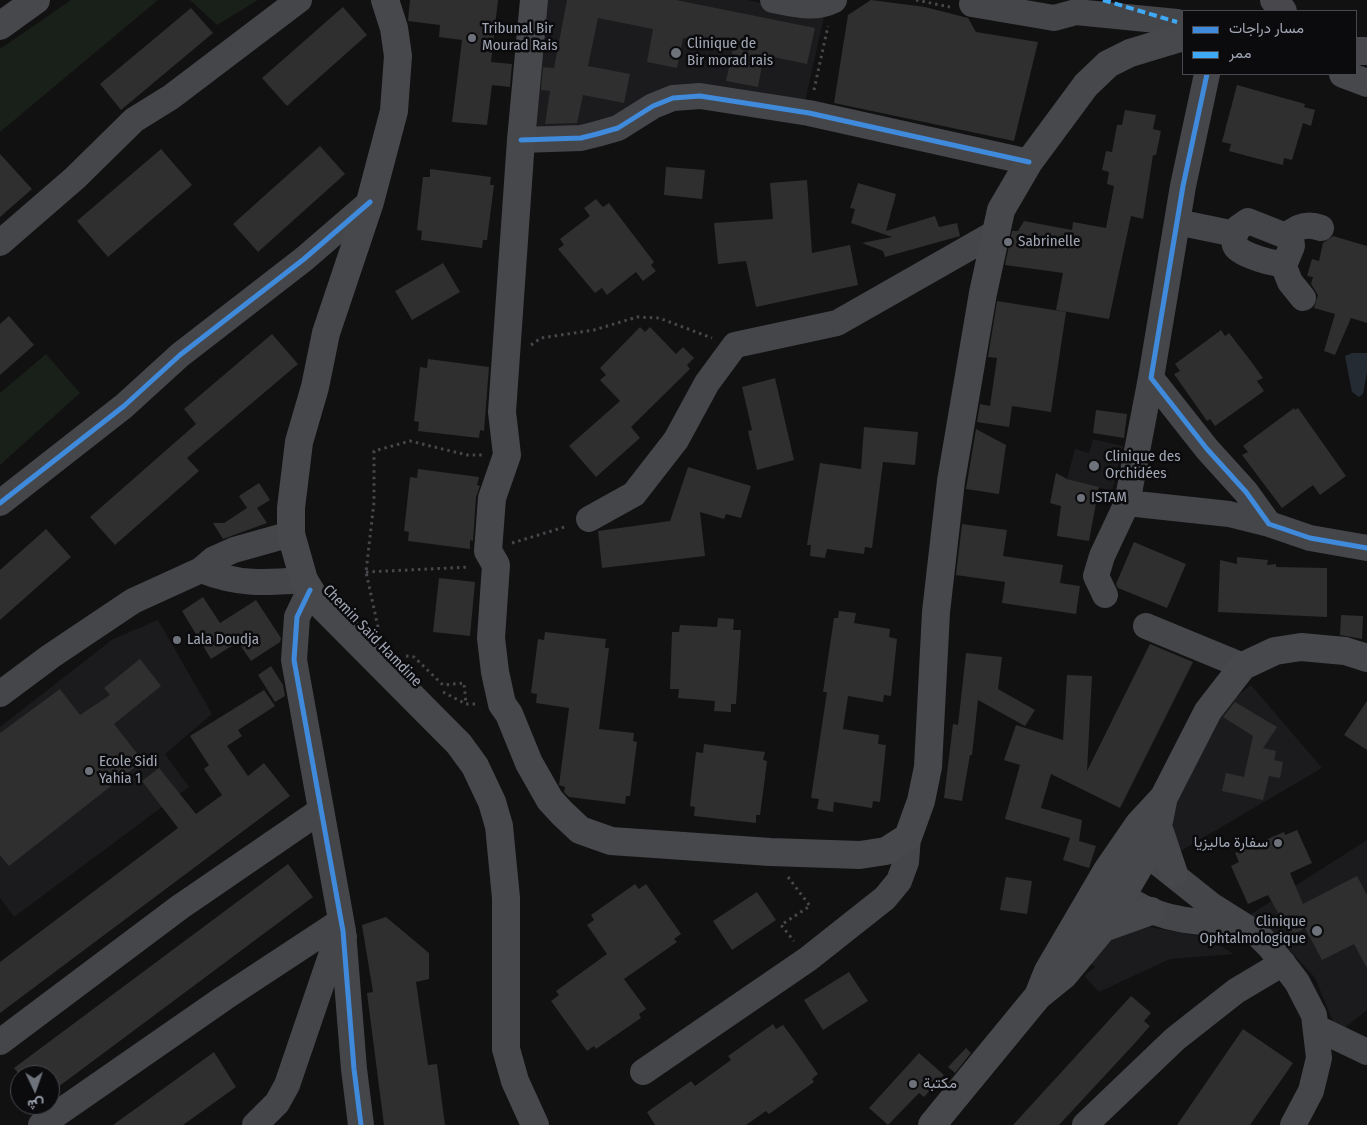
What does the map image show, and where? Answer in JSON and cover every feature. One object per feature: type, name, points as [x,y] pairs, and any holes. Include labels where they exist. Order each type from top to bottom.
[{"type":"main road","points":[[0,26],[36,0]]},
{"type":"main road","name":"Chemin Saïd Hamdine","points":[[385,0],[394,28],[398,56],[394,111],[370,202],[326,333],[315,387],[299,442],[291,508],[291,534],[307,585],[316,600],[459,744],[475,766],[492,802],[500,826],[505,881],[506,1049],[515,1080],[535,1125]]},
{"type":"main road","points":[[534,0],[521,140],[502,412],[507,454],[492,498],[491,638],[495,672],[502,704],[509,714],[529,763],[550,800],[580,830],[611,842],[770,852],[860,855],[886,851],[908,837],[921,801],[928,767],[936,612],[951,480],[995,233],[1002,210],[1029,162],[1086,85],[1108,64],[1130,53],[1182,37]]},
{"type":"main road","points":[[1346,75],[1367,83]]},
{"type":"main road","points":[[1174,874],[1158,826],[1164,797],[1208,711],[1243,666],[1275,651],[1300,647],[1345,651],[1367,658]]},
{"type":"main road","points":[[932,1125],[1038,996],[1064,974],[1103,928],[1123,897],[1137,849],[1139,824],[1164,797]]},
{"type":"main road","points":[[1038,996],[1048,970],[1097,886],[1137,849],[1158,826]]},
{"type":"main road","points":[[1103,928],[1151,911]]},
{"type":"street","points":[[0,244],[75,178],[134,120],[171,97],[299,0]]},
{"type":"street","points":[[773,0],[809,7],[822,6],[834,0]]},
{"type":"street","points":[[972,4],[1054,18],[1076,12],[1177,22],[1182,25]]},
{"type":"street","points":[[1105,595],[1096,576],[1102,556],[1127,504],[1152,378],[1177,222],[1208,75]]},
{"type":"street","points":[[521,140],[581,138],[618,128],[653,106],[673,98],[700,96],[809,113],[1029,162]]},
{"type":"street","points":[[0,503],[124,406],[180,355],[304,259],[370,202]]},
{"type":"street","points":[[1177,222],[1235,234]]},
{"type":"street","points":[[1252,222],[1288,236],[1292,246],[1287,260],[1283,264],[1275,264],[1241,252],[1234,243],[1235,234],[1240,225],[1252,222]]},
{"type":"street","points":[[1288,236],[1292,231],[1307,225],[1321,228]]},
{"type":"street","points":[[589,519],[634,494],[676,440],[707,382],[735,346],[837,323],[995,233]]},
{"type":"street","points":[[1283,264],[1290,282],[1302,298]]},
{"type":"street","points":[[1152,378],[1207,449],[1246,492],[1269,524]]},
{"type":"street","points":[[1127,504],[1230,514],[1269,524],[1310,538],[1367,548]]},
{"type":"street","points":[[0,694],[58,651],[133,601],[201,570],[214,559],[234,550],[291,534]]},
{"type":"street","points":[[201,570],[216,576],[247,583],[307,585],[297,617],[294,660],[342,929],[354,1069],[361,1125]]},
{"type":"street","points":[[1146,626],[1243,666]]},
{"type":"street","points":[[0,1042],[180,907],[320,811]]},
{"type":"street","points":[[643,1072],[808,959],[885,898],[899,880],[906,862],[908,837]]},
{"type":"street","points":[[1137,849],[1174,874],[1211,905],[1242,924],[1277,955],[1306,998],[1314,1015],[1317,1028],[1319,1058],[1311,1091],[1293,1125]]},
{"type":"street","points":[[1097,886],[1151,911],[1197,922],[1242,924]]},
{"type":"street","points":[[42,1125],[224,998],[342,929]]},
{"type":"street","points":[[255,1125],[277,1103],[287,1085],[342,929]]},
{"type":"street","points":[[1085,1125],[1175,1039],[1236,991],[1277,955]]},
{"type":"street","points":[[1317,1028],[1365,1048]]},
{"type":"path","points":[[809,113],[834,0]]},
{"type":"path","points":[[916,0],[960,8],[972,4]]},
{"type":"path","points":[[506,362],[541,338],[594,330],[637,317],[659,318],[735,346]]},
{"type":"path","points":[[379,632],[366,572],[374,502],[374,451],[410,441],[467,454],[507,454]]},
{"type":"path","points":[[366,572],[492,558],[589,519]]},
{"type":"path","points":[[397,656],[414,657],[444,685],[464,683],[466,704]]},
{"type":"path","points":[[413,697],[438,690],[466,704],[502,704]]},
{"type":"path","points":[[770,852],[810,906],[781,925],[808,959]]},
{"type":"shaded area","points":[[71,0],[158,0],[0,132],[0,49]]},
{"type":"shaded area","points":[[190,0],[258,0],[217,25]]},
{"type":"shaded area","name":"Clinique de Bir morad rais","points":[[539,0],[747,0],[824,17],[804,106],[709,89],[595,128],[530,128]]},
{"type":"shaded area","points":[[1352,353],[1367,353],[1367,372],[1363,394],[1359,397],[1352,392],[1345,356]]},
{"type":"shaded area","points":[[46,354],[80,393],[0,465],[0,393]]},
{"type":"shaded area","name":"Clinique des Orchidées","points":[[1093,439],[1123,446],[1112,491],[1067,479],[1075,449],[1089,453]]},
{"type":"shaded area","name":"Ecole Sidi Yahia 1","points":[[158,620],[212,714],[165,754],[189,787],[14,917],[0,898],[0,727],[113,639]]},
{"type":"shaded area","points":[[1251,685],[1322,768],[1177,853],[1171,810],[1175,798],[1186,785],[1218,711]]},
{"type":"shaded area","name":"Clinique Ophtalmologique","points":[[1367,840],[1367,1010],[1338,1033],[1315,978],[1287,947],[1248,916]]},
{"type":"shaded area","points":[[1149,927],[1206,937],[1234,954],[1170,959],[1099,992],[1084,976],[1095,967],[1088,961],[1094,951],[1121,934]]},
{"type":"building","name":"Tribunal Bir Mourad Rais","points":[[410,0],[498,0],[491,62],[512,64],[510,87],[492,85],[487,125],[452,122],[462,40],[439,37],[440,25],[408,21]]},
{"type":"building","points":[[567,0],[676,0],[815,28],[807,64],[764,55],[758,87],[726,81],[733,48],[683,38],[677,68],[647,62],[653,29],[598,18],[588,66],[630,74],[624,103],[583,95],[577,123],[545,124],[550,91],[541,90],[543,67],[554,68]]},
{"type":"building","points":[[871,0],[925,7],[968,18],[976,32],[1038,42],[1014,141],[834,103],[848,15]]},
{"type":"building","points":[[343,7],[367,35],[287,106],[262,78]]},
{"type":"building","points":[[191,8],[213,33],[121,110],[100,84]]},
{"type":"building","points":[[1237,85],[1305,104],[1304,107],[1315,110],[1311,126],[1303,123],[1292,160],[1284,158],[1283,165],[1251,157],[1229,151],[1231,144],[1222,142]]},
{"type":"building","points":[[1125,110],[1156,115],[1153,129],[1161,131],[1156,155],[1153,155],[1143,219],[1131,216],[1109,319],[1056,310],[1063,273],[1005,265],[1012,231],[1018,231],[1024,221],[1072,230],[1073,222],[1106,228],[1114,186],[1107,184],[1109,172],[1102,170],[1106,151],[1112,152],[1117,125],[1122,125]]},
{"type":"building","points":[[320,146],[345,174],[258,252],[233,224]]},
{"type":"building","points":[[161,149],[192,185],[108,257],[77,221]]},
{"type":"building","points":[[0,154],[32,189],[0,217]]},
{"type":"building","points":[[666,167],[705,170],[702,199],[664,195]]},
{"type":"building","points":[[430,169],[491,177],[490,185],[494,185],[487,240],[483,240],[482,248],[421,240],[422,231],[417,230],[423,177],[430,177]]},
{"type":"building","points":[[807,180],[812,253],[850,245],[858,285],[756,307],[746,261],[718,264],[714,223],[773,219],[770,183]]},
{"type":"building","points":[[858,183],[896,194],[886,231],[935,216],[939,227],[957,223],[960,236],[885,257],[883,251],[862,243],[892,237],[851,223],[855,209],[850,208]]},
{"type":"building","points":[[596,199],[603,207],[609,203],[654,262],[651,265],[656,271],[643,281],[636,272],[607,295],[602,288],[595,293],[558,249],[564,245],[560,239],[590,216],[584,208]]},
{"type":"building","points":[[1333,236],[1367,246],[1367,323],[1351,318],[1335,355],[1324,351],[1335,314],[1314,308],[1318,295],[1311,284],[1313,277],[1307,276],[1312,259],[1319,261],[1323,243]]},
{"type":"building","points":[[443,263],[460,292],[412,320],[395,291]]},
{"type":"building","points":[[997,301],[1066,312],[1051,412],[1012,406],[1009,427],[977,422],[980,404],[990,406],[997,358],[988,357]]},
{"type":"building","points":[[9,316],[34,345],[0,375],[0,324]]},
{"type":"building","points":[[640,327],[645,332],[650,327],[676,354],[683,347],[694,358],[687,365],[690,369],[631,427],[640,438],[596,477],[569,446],[620,401],[600,380],[606,375],[600,368]]},
{"type":"building","points":[[1221,330],[1225,336],[1229,333],[1263,378],[1257,381],[1264,391],[1215,426],[1210,419],[1207,421],[1174,374],[1180,371],[1175,364]]},
{"type":"building","points":[[272,334],[298,364],[187,458],[199,471],[115,545],[90,517],[196,424],[184,409]]},
{"type":"building","points":[[428,359],[489,367],[484,431],[480,430],[479,438],[418,431],[419,422],[414,421],[420,367],[427,368]]},
{"type":"building","points":[[775,378],[794,460],[757,470],[748,431],[752,430],[742,387]]},
{"type":"building","points":[[1294,408],[1295,410],[1298,408],[1346,476],[1320,495],[1313,485],[1282,508],[1242,455],[1248,452],[1243,446]]},
{"type":"building","points":[[1096,410],[1127,414],[1124,438],[1093,433]]},
{"type":"building","points":[[864,427],[918,432],[915,465],[883,462],[872,548],[865,547],[864,554],[827,549],[825,558],[810,556],[811,545],[807,545],[820,463],[861,469]]},
{"type":"building","points":[[976,429],[1006,445],[999,494],[966,489]]},
{"type":"building","points":[[688,467],[751,486],[741,518],[726,514],[724,519],[700,512],[705,556],[602,568],[598,531],[670,521]]},
{"type":"building","points":[[418,469],[479,477],[477,485],[480,486],[476,497],[473,541],[470,540],[470,549],[408,541],[409,532],[404,531],[410,477],[417,478]]},
{"type":"building","points":[[1056,473],[1067,479],[1099,487],[1089,541],[1057,536],[1061,506],[1050,503]]},
{"type":"building","points":[[259,483],[270,500],[257,508],[267,523],[223,539],[213,523],[224,523],[247,508],[239,496]]},
{"type":"building","points":[[962,524],[1007,530],[1003,556],[1063,565],[1060,583],[1080,586],[1076,614],[1002,603],[1005,582],[956,575]]},
{"type":"building","points":[[46,529],[71,557],[0,620],[0,570]]},
{"type":"building","points":[[1134,542],[1186,564],[1167,608],[1118,588],[1116,584]]},
{"type":"building","points":[[1237,557],[1268,560],[1267,565],[1276,564],[1276,567],[1327,568],[1327,617],[1218,612],[1220,560],[1237,564]]},
{"type":"building","points":[[439,578],[475,582],[470,636],[433,632]]},
{"type":"building","points":[[203,597],[220,623],[256,600],[281,638],[280,642],[251,661],[238,642],[211,659],[182,611]]},
{"type":"building","points":[[839,611],[856,613],[854,623],[890,629],[889,637],[897,639],[891,696],[884,695],[883,702],[848,696],[843,729],[879,735],[878,744],[886,745],[880,802],[873,801],[872,808],[834,802],[833,812],[817,809],[819,799],[811,798],[827,692],[823,692],[834,618],[838,618]]},
{"type":"building","points":[[1341,615],[1363,616],[1362,639],[1340,635]]},
{"type":"building","points":[[718,618],[734,619],[733,630],[741,630],[736,704],[731,704],[731,712],[714,711],[715,701],[678,698],[679,689],[670,689],[672,632],[679,632],[680,625],[717,627]]},
{"type":"building","points":[[545,632],[606,639],[605,648],[609,648],[599,729],[634,733],[633,741],[637,742],[630,796],[626,796],[625,804],[569,797],[564,792],[565,787],[559,785],[569,708],[536,703],[537,694],[531,693],[538,639],[544,640]]},
{"type":"building","points":[[1150,644],[1193,662],[1120,808],[1051,774],[1041,808],[1082,820],[1079,841],[1096,846],[1089,868],[1063,860],[1070,838],[1005,819],[1020,765],[1004,760],[1016,725],[1063,740],[1067,675],[1092,676],[1087,771]]},
{"type":"building","points":[[966,653],[1002,657],[998,689],[1035,710],[1025,726],[978,700],[972,755],[970,755],[962,801],[944,798],[953,724],[958,725]]},
{"type":"building","points":[[140,659],[161,686],[114,724],[143,761],[9,866],[0,855],[0,733],[60,689],[80,715],[110,695],[104,688]]},
{"type":"building","points":[[271,666],[283,685],[285,696],[275,702],[258,675]]},
{"type":"building","points":[[264,690],[275,706],[238,730],[242,736],[227,746],[248,776],[264,763],[290,796],[0,1013],[0,962],[178,828],[142,781],[159,768],[196,814],[222,795],[204,769],[209,765],[190,736]]},
{"type":"building","points":[[1367,701],[1367,750],[1344,735]]},
{"type":"building","points":[[1235,702],[1277,727],[1263,748],[1276,751],[1274,760],[1283,762],[1280,778],[1269,776],[1263,800],[1222,791],[1226,773],[1244,777],[1253,736],[1223,717]]},
{"type":"building","points":[[704,744],[765,752],[763,760],[767,761],[764,785],[760,815],[756,815],[756,823],[694,816],[695,807],[690,806],[696,752],[703,753]]},
{"type":"building","points":[[1297,830],[1312,863],[1290,873],[1303,904],[1357,876],[1367,895],[1367,968],[1354,944],[1322,960],[1305,928],[1291,936],[1268,895],[1248,904],[1231,866],[1239,862],[1235,853],[1284,832],[1285,835]]},
{"type":"building","points":[[288,864],[313,897],[60,1086],[60,1065],[18,1065]]},
{"type":"building","points":[[1006,877],[1032,881],[1027,914],[1000,910]]},
{"type":"building","points":[[635,884],[639,889],[646,884],[681,934],[674,939],[677,942],[624,979],[646,1009],[639,1014],[641,1018],[596,1049],[594,1046],[587,1051],[551,1001],[559,995],[556,991],[607,954],[587,925],[594,920],[591,915]]},
{"type":"building","points":[[757,892],[776,920],[732,950],[713,921]]},
{"type":"building","points":[[386,917],[429,953],[429,979],[416,982],[428,1065],[437,1064],[445,1125],[384,1125],[367,993],[373,992],[362,925]]},
{"type":"building","points":[[849,972],[868,1001],[823,1030],[804,1000]]},
{"type":"building","points":[[1131,996],[1151,1013],[1144,1021],[1150,1026],[1135,1043],[1059,1125],[1013,1125]]},
{"type":"building","points":[[773,1024],[776,1029],[783,1025],[797,1044],[818,1074],[812,1079],[814,1082],[769,1114],[766,1111],[746,1125],[655,1125],[647,1112],[691,1081],[695,1086],[731,1060],[728,1056]]},
{"type":"building","points":[[1243,1029],[1293,1063],[1250,1125],[1177,1125]]},
{"type":"building","points":[[966,1048],[971,1053],[955,1073],[948,1067]]},
{"type":"building","points":[[214,1052],[236,1087],[183,1125],[113,1125]]},
{"type":"building","name":"مكتبة","points":[[919,1053],[944,1075],[924,1097],[919,1093],[888,1125],[869,1108]]},
{"type":"marked path","points":[[1103,0],[1177,22]]},
{"type":"cycle path","points":[[1207,75],[1183,186],[1151,378],[1207,449],[1246,492],[1269,524],[1310,538],[1367,548]]},
{"type":"cycle path","points":[[521,140],[581,138],[618,128],[653,106],[673,98],[700,96],[809,113],[1029,162]]},
{"type":"cycle path","points":[[0,503],[124,406],[180,355],[304,259],[370,202]]},
{"type":"cycle path","points":[[310,590],[297,617],[294,660],[343,931],[354,1069],[361,1125]]},
{"type":"place","name":"Tribunal Bir Mourad Rais","points":[[472,38]]},
{"type":"place","name":"Clinique de Bir morad rais","points":[[676,53]]},
{"type":"place","name":"Sabrinelle","points":[[1008,242]]},
{"type":"place","name":"Clinique des Orchidées","points":[[1094,466]]},
{"type":"place","name":"ISTAM","points":[[1081,498]]},
{"type":"place","name":"Lala Doudja","points":[[177,640]]},
{"type":"place","name":"Ecole Sidi Yahia 1","points":[[89,771]]},
{"type":"place","name":"سفارة ماليزيا","points":[[1278,843]]},
{"type":"place","name":"Clinique Ophtalmologique","points":[[1317,931]]},
{"type":"place","name":"مكتبة","points":[[913,1084]]}]
